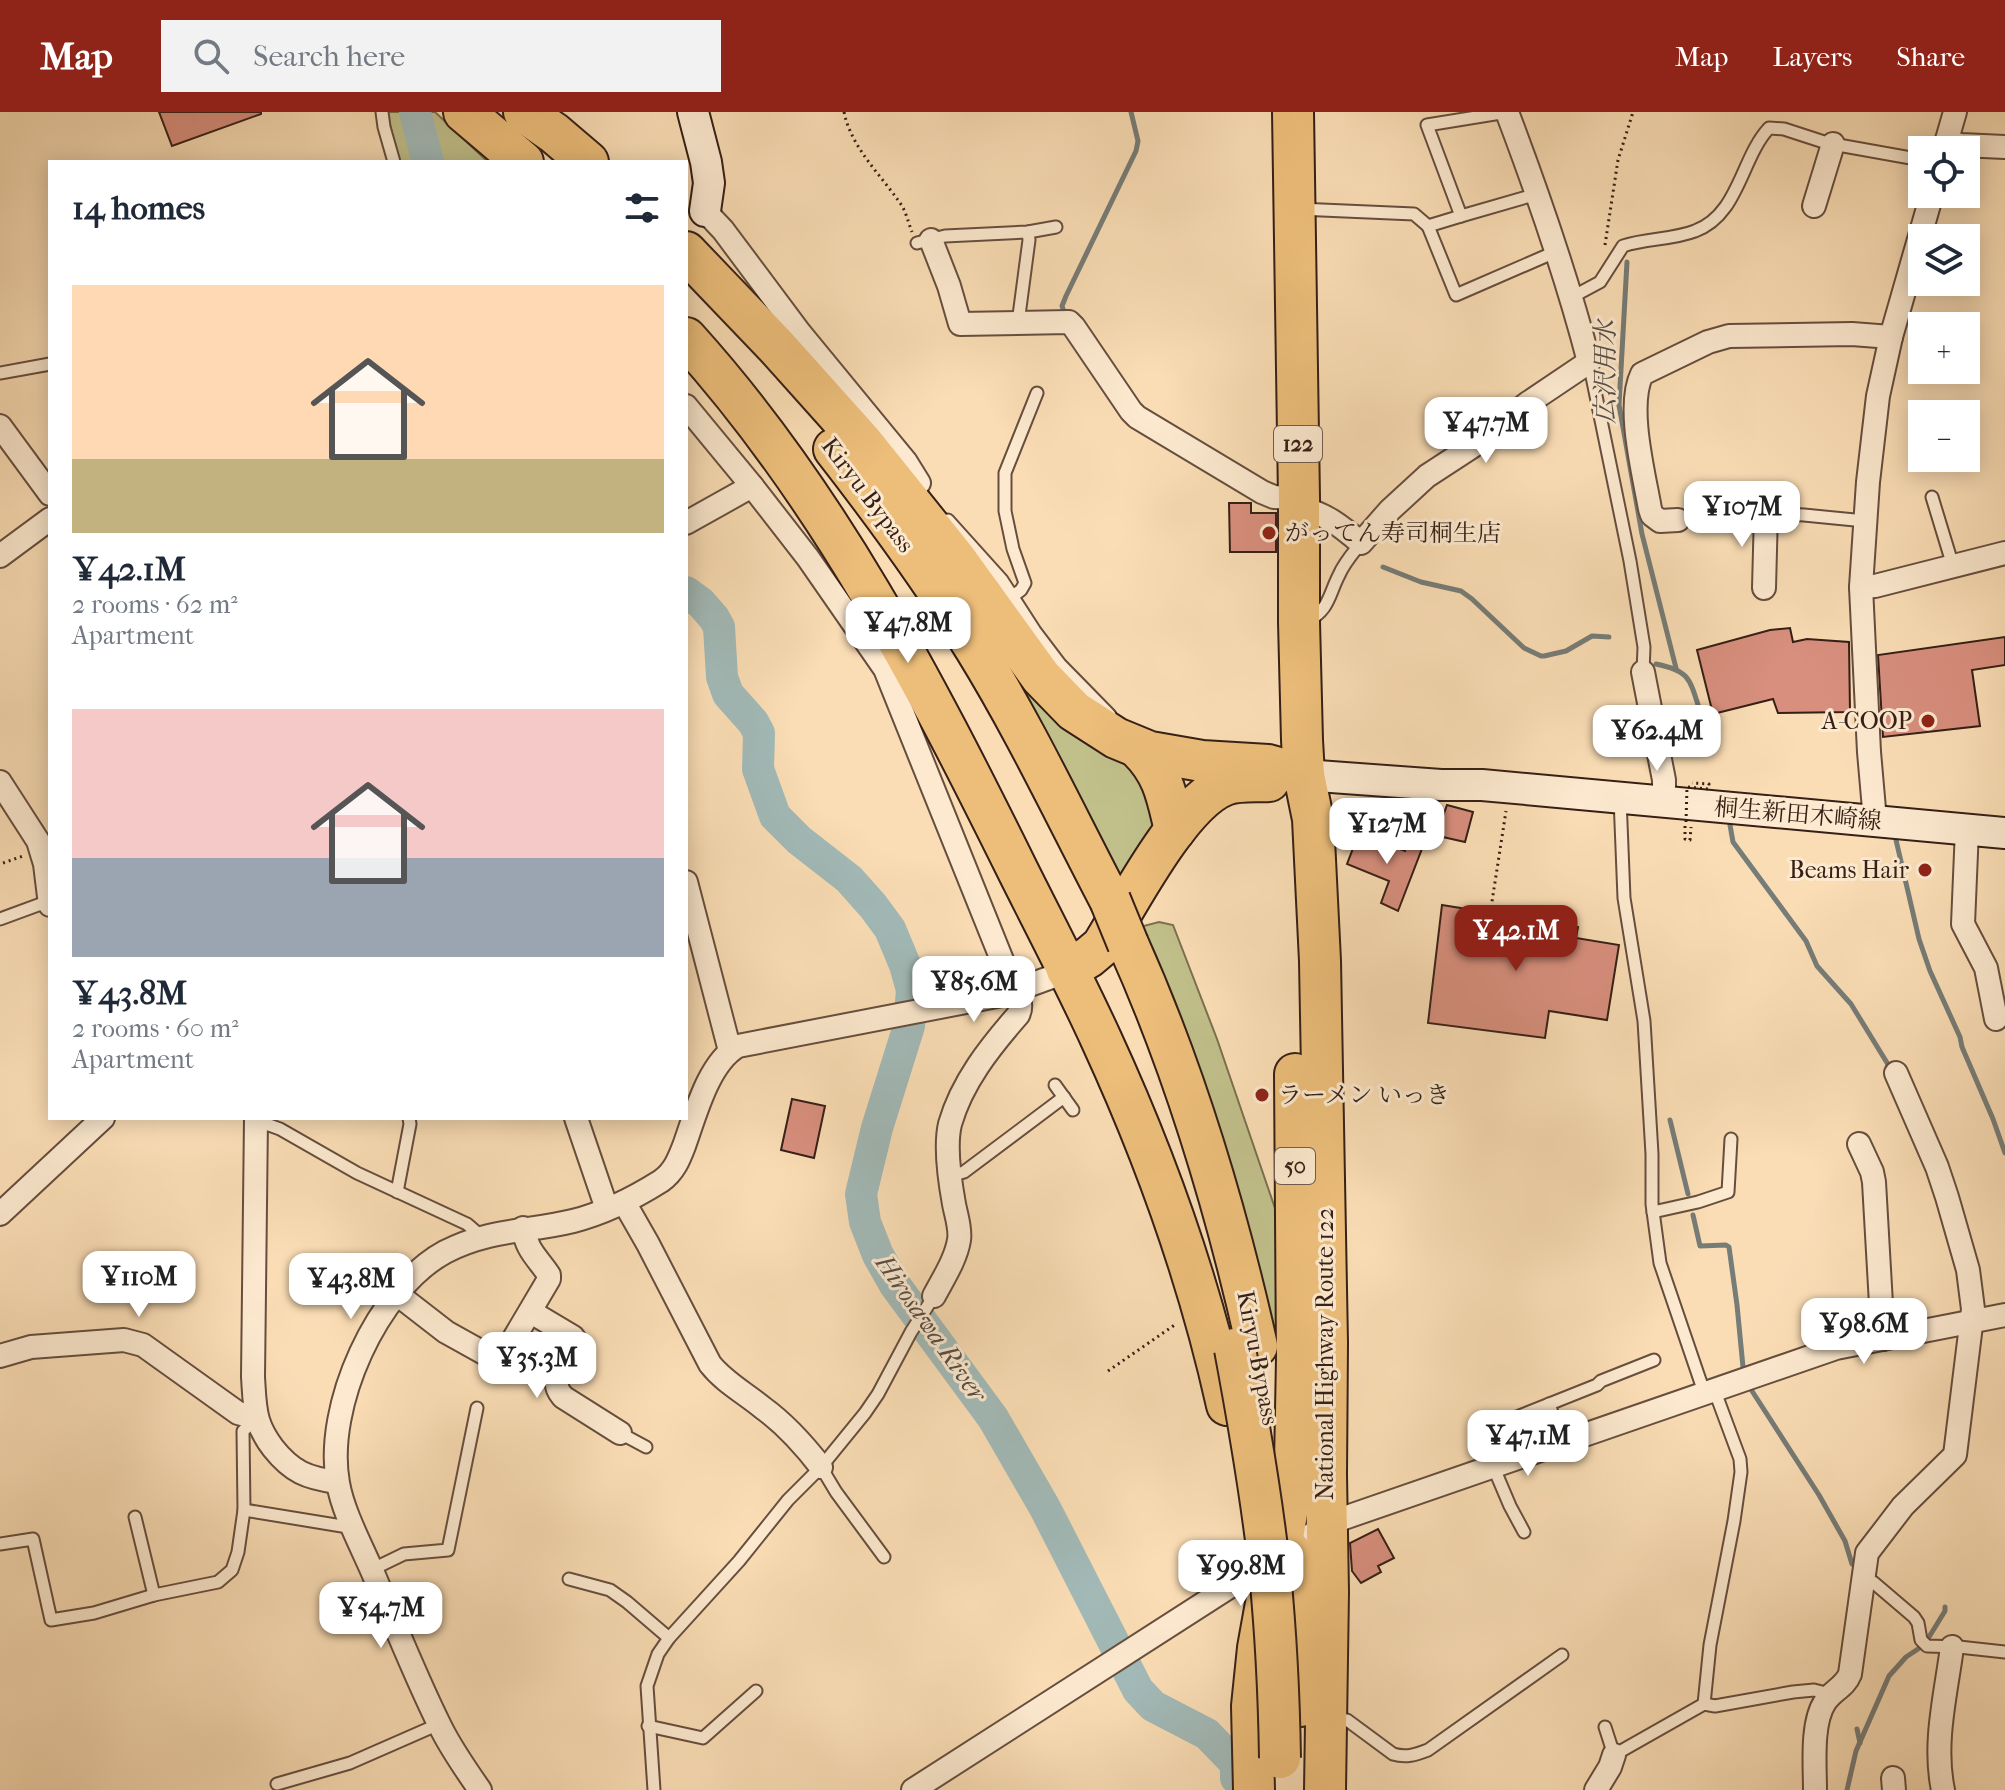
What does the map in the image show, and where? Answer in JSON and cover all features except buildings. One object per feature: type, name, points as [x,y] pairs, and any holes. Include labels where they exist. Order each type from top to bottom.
[{"type":"highway","points":[[464,112],[521,160]]},
{"type":"highway","points":[[500,112],[557,160]]},
{"type":"highway","points":[[524,112],[586,160]]},
{"type":"highway","name":"National Highway Route 122","points":[[1293,112],[1299,622],[1304,775],[1313,819],[1320,961],[1327,1525],[1325,1790]]},
{"type":"highway","points":[[690,259],[917,490],[955,558],[1052,689],[1074,711],[1128,744],[1153,764],[1165,787],[1175,830]]},
{"type":"highway","name":"Kiryu Bypass","points":[[690,259],[755,355],[811,420],[914,556],[975,648],[1008,705],[1121,956],[1147,988],[1194,1113],[1231,1237],[1246,1348],[1280,1471],[1299,1661],[1292,1773]]},
{"type":"highway","name":"Kiryu Bypass","points":[[688,316],[793,435],[915,597],[953,656],[1102,912]]},
{"type":"highway","points":[[688,340],[743,406],[799,481],[906,651],[1102,1041],[1167,1200],[1203,1309],[1259,1538],[1280,1556],[1309,1513],[1317,1456],[1319,1391],[1326,1374]]},
{"type":"highway","points":[[1128,744],[1202,761],[1268,765],[1304,775]]},
{"type":"highway","points":[[1067,970],[1102,946],[1175,830],[1199,801],[1224,785],[1304,775]]},
{"type":"highway","name":"National Highway Route 122","points":[[1254,1790],[1254,1679],[1267,1598],[1280,1556],[1295,1464],[1297,1342],[1293,950],[1295,809],[1304,775]]},
{"type":"main road","points":[[693,112],[709,183],[705,211]]},
{"type":"main road","name":"桐生新田木崎線","points":[[1304,775],[1482,785],[2005,833]]},
{"type":"street","points":[[924,241],[949,286],[960,324],[1069,322],[1137,417],[1262,492],[1299,503],[1338,523],[1361,543],[1390,510],[1427,476],[1589,362],[1572,297],[1507,112]]},
{"type":"street","points":[[1948,136],[1955,112]]},
{"type":"street","points":[[1814,206],[1833,144]]},
{"type":"street","points":[[1980,146],[2005,147]]},
{"type":"street","points":[[1872,821],[1874,809],[1861,587],[1865,521],[1878,396],[1891,337],[1928,208]]},
{"type":"street","points":[[690,259],[705,211],[906,462],[917,490]]},
{"type":"street","points":[[1678,520],[1660,521],[1650,509],[1635,415],[1642,374],[1708,342],[1729,336],[1852,334],[1891,337]]},
{"type":"street","points":[[688,408],[808,558],[885,669],[1021,1004],[1021,1010],[975,1069],[950,1126],[950,1176],[960,1237],[944,1278],[930,1302]]},
{"type":"street","points":[[0,426],[48,491]]},
{"type":"street","points":[[688,522],[752,486]]},
{"type":"street","points":[[1764,588],[1766,512]]},
{"type":"street","points":[[0,556],[48,520]]},
{"type":"street","points":[[1861,587],[2005,553]]},
{"type":"street","points":[[1643,672],[1664,780],[1664,801]]},
{"type":"street","points":[[0,782],[38,841],[48,887]]},
{"type":"street","points":[[1967,829],[1963,924],[1986,968],[1996,1019]]},
{"type":"street","points":[[688,890],[730,1051]]},
{"type":"street","points":[[480,1790],[439,1724],[371,1570],[337,1482],[338,1428],[350,1379],[378,1320],[409,1279],[445,1252],[482,1237],[574,1220],[615,1206],[665,1179],[673,1171],[708,1083],[730,1051],[746,1045],[1015,991],[1067,970]]},
{"type":"street","points":[[1815,1790],[1816,1742],[1821,1708],[1850,1674],[1867,1553],[1896,1513],[1955,1455],[1973,1309],[1968,1270],[1947,1197],[1896,1073]]},
{"type":"street","points":[[0,1214],[101,1120]]},
{"type":"street","points":[[256,1120],[253,1377],[257,1418],[267,1440],[289,1466],[317,1479],[337,1482]]},
{"type":"street","points":[[577,1120],[615,1206],[648,1244],[717,1374],[765,1409],[803,1444],[821,1467]]},
{"type":"street","points":[[1859,1144],[1874,1182],[1883,1339]]},
{"type":"street","points":[[397,1294],[446,1332],[500,1362],[549,1279],[531,1253],[523,1228]]},
{"type":"street","points":[[531,1312],[573,1337],[577,1343],[556,1382],[557,1389],[563,1397],[620,1433]]},
{"type":"street","points":[[913,1790],[1327,1525],[1836,1348],[2005,1315]]},
{"type":"street","points":[[0,1356],[31,1347],[124,1340],[133,1342],[143,1345],[238,1413],[257,1418]]},
{"type":"street","points":[[1943,1790],[1939,1771],[1940,1738],[1952,1647]]},
{"type":"street","points":[[1596,1790],[1614,1755]]},
{"type":"lane","points":[[382,112],[393,160]]},
{"type":"lane","points":[[1461,216],[1427,125],[1507,112]]},
{"type":"lane","points":[[1572,297],[1601,281],[1623,246],[1672,238],[1696,231],[1715,220],[1729,202],[1769,128],[1908,157]]},
{"type":"lane","points":[[1428,226],[1537,194]]},
{"type":"lane","points":[[1294,209],[1414,214],[1428,226],[1456,295],[1555,252]]},
{"type":"lane","points":[[924,241],[945,236],[1028,232],[1056,227]]},
{"type":"lane","points":[[1018,323],[1028,232]]},
{"type":"lane","points":[[1589,362],[1630,561],[1644,647],[1643,672]]},
{"type":"lane","points":[[0,373],[48,364]]},
{"type":"lane","points":[[1013,596],[1025,583],[1013,549],[1005,511],[1005,473],[1037,393]]},
{"type":"lane","points":[[1932,497],[1953,566]]},
{"type":"lane","points":[[1678,520],[1706,511],[1766,512],[1865,521]]},
{"type":"lane","points":[[941,514],[984,559],[1060,664],[1108,711],[1128,744]]},
{"type":"lane","points":[[1299,622],[1319,615],[1339,574],[1361,543]]},
{"type":"lane","points":[[1620,797],[1624,898],[1644,1021],[1653,1212],[1660,1263],[1709,1391],[1740,1459],[1734,1521],[1710,1645],[1704,1704]]},
{"type":"lane","points":[[0,919],[48,903]]},
{"type":"lane","points":[[1055,1085],[1073,1110]]},
{"type":"lane","points":[[950,1176],[964,1172],[1064,1097]]},
{"type":"lane","points":[[256,1120],[280,1129],[357,1173],[467,1224],[482,1237]]},
{"type":"lane","points":[[397,1192],[409,1120]]},
{"type":"lane","points":[[1653,1212],[1728,1192],[1731,1139]]},
{"type":"lane","points":[[654,1790],[647,1686],[658,1654],[788,1500],[821,1467],[878,1394],[930,1302]]},
{"type":"lane","points":[[1492,1427],[1654,1360]]},
{"type":"lane","points":[[1549,1404],[1562,1441]]},
{"type":"lane","points":[[371,1570],[404,1554],[448,1550],[477,1408]]},
{"type":"lane","points":[[0,1544],[33,1539],[51,1620],[94,1613],[154,1595],[218,1582],[232,1570],[238,1552],[244,1510],[243,1431],[257,1418]]},
{"type":"lane","points":[[620,1433],[646,1447]]},
{"type":"lane","points":[[1493,1466],[1524,1532]]},
{"type":"lane","points":[[821,1467],[884,1557]]},
{"type":"lane","points":[[244,1510],[354,1528]]},
{"type":"lane","points":[[135,1517],[154,1595]]},
{"type":"lane","points":[[1863,1578],[1873,1582],[1914,1617],[1921,1640],[1927,1646],[2005,1652]]},
{"type":"lane","points":[[569,1579],[610,1590],[669,1638]]},
{"type":"lane","points":[[1325,1715],[1347,1720],[1393,1754],[1415,1756],[1428,1750],[1562,1655]]},
{"type":"lane","points":[[1605,1727],[1614,1755],[1704,1704],[1715,1706],[1814,1690],[1831,1695]]},
{"type":"lane","points":[[648,1726],[703,1738],[756,1691]]},
{"type":"lane","points":[[277,1784],[350,1763],[439,1724]]},
{"type":"path","points":[[844,112],[848,128],[924,241]]},
{"type":"path","points":[[1601,281],[1618,160],[1633,112]]},
{"type":"path","points":[[1691,823],[1690,840],[1685,839],[1687,787],[1708,789],[1709,784],[1692,783]]},
{"type":"path","points":[[1477,911],[1478,907],[1491,908],[1507,802]]},
{"type":"path","points":[[1108,1371],[1190,1314],[1203,1309]]},
{"type":"shaded area","points":[[387,112],[407,112],[419,160],[399,160]]},
{"type":"shaded area","points":[[425,112],[435,112],[486,160],[442,160]]},
{"type":"shaded area","points":[[1036,682],[1133,757],[1161,823],[1120,892],[1016,692]]},
{"type":"shaded area","points":[[1159,922],[1173,925],[1217,1039],[1278,1217],[1281,1325],[1266,1339],[1136,928]]},
{"type":"waterway","name":"Hirosawa River","points":[[415,112],[427,160]]},
{"type":"waterway","points":[[1064,312],[1062,306],[1066,296],[1136,151],[1138,141],[1131,112]]},
{"type":"waterway","name":"広沢用水","points":[[1627,262],[1619,405],[1642,534],[1676,668]]},
{"type":"waterway","points":[[1383,567],[1421,582],[1461,591],[1524,648],[1541,656],[1566,651],[1592,636],[1609,637]]},
{"type":"waterway","name":"Hirosawa River","points":[[688,593],[701,603],[719,627],[722,677],[728,694],[759,733],[758,769],[775,816],[799,840],[849,879],[873,906],[890,929],[905,965],[912,990],[909,1026],[877,1128],[861,1194],[865,1222],[878,1255],[895,1285],[993,1418],[1045,1508],[1138,1690],[1153,1706],[1207,1734],[1236,1764],[1236,1778]]},
{"type":"waterway","points":[[1656,664],[1675,669],[1686,677],[1699,708]]},
{"type":"waterway","points":[[1730,825],[1733,842],[1806,941],[1817,966],[1851,1004],[1889,1066]]},
{"type":"waterway","points":[[1896,840],[1919,939],[1930,971],[1960,1037],[2005,1153]]},
{"type":"waterway","points":[[1670,1120],[1688,1194]]},
{"type":"waterway","points":[[1693,1215],[1700,1246],[1729,1247],[1743,1367]]},
{"type":"waterway","points":[[1752,1391],[1819,1495],[1845,1541],[1852,1564]]},
{"type":"waterway","points":[[1929,1637],[1945,1607]]},
{"type":"waterway","points":[[1847,1790],[1856,1751],[1889,1676],[1918,1649]]},
{"type":"waterway","points":[[1857,1729],[1860,1743]]},
{"type":"place","name":"がってん寿司桐生店","points":[[1269,533]]},
{"type":"place","name":"A-COOP","points":[[1928,721]]},
{"type":"place","name":"Beams Hair","points":[[1925,870]]},
{"type":"place","name":"ラーメン いっき","points":[[1262,1095]]}]
